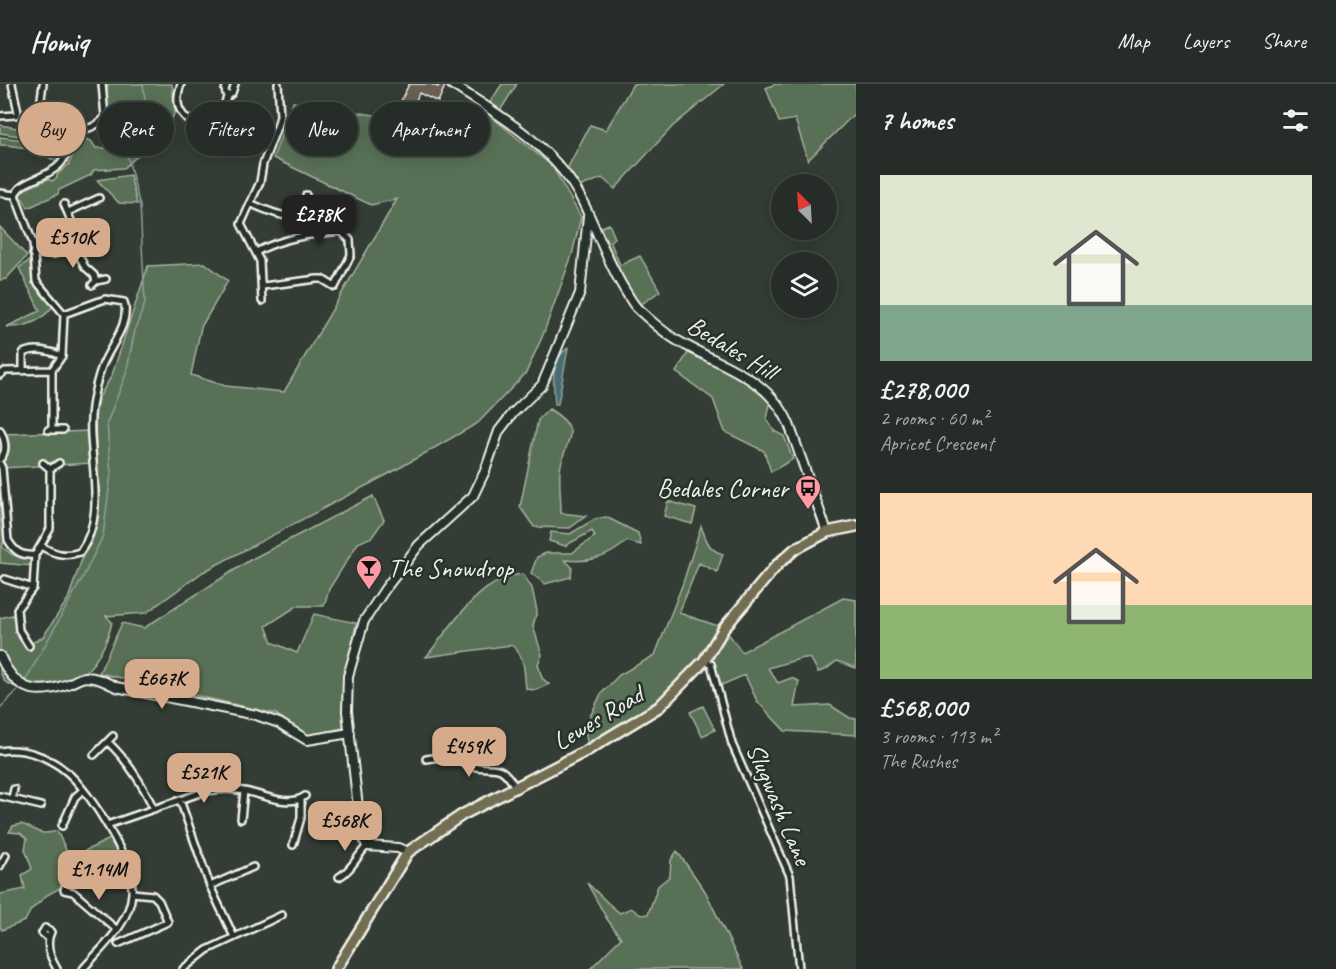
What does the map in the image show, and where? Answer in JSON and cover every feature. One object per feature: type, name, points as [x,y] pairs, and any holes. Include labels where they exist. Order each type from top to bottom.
[{"type":"highway","name":"Lewes Road","points":[[336,969],[408,852],[462,815],[516,788],[659,707],[704,662],[724,628],[777,565],[795,549],[827,532],[856,526]]},
{"type":"street","points":[[0,116],[16,115],[18,112],[12,84]]},
{"type":"street","points":[[42,102],[43,84]]},
{"type":"street","points":[[86,129],[90,129],[105,117],[102,84]]},
{"type":"street","points":[[181,84],[177,104],[180,114],[186,119]]},
{"type":"street","points":[[227,84],[225,90],[227,97]]},
{"type":"street","points":[[225,102],[235,84]]},
{"type":"street","points":[[274,133],[280,116],[278,84]]},
{"type":"street","name":"Bedales Hill","points":[[451,84],[537,143],[564,170],[581,199],[612,270],[636,308],[675,340],[730,366],[772,396],[782,409],[827,532]]},
{"type":"street","points":[[63,430],[50,430],[52,370],[62,356],[64,314],[36,281],[33,243],[16,204],[15,195],[19,188],[57,169],[66,156]]},
{"type":"street","points":[[262,301],[262,270],[256,252],[241,224],[260,182],[266,156]]},
{"type":"street","points":[[0,193],[15,195]]},
{"type":"street","points":[[304,220],[306,195]]},
{"type":"street","points":[[68,212],[99,198]]},
{"type":"street","points":[[250,203],[278,215],[304,220],[346,215]]},
{"type":"street","points":[[64,204],[77,235],[74,246],[85,267],[94,275],[94,283],[106,279]]},
{"type":"street","points":[[367,846],[361,832],[347,711],[348,676],[364,621],[419,544],[473,496],[485,471],[499,430],[542,385],[580,293],[588,216]]},
{"type":"street","points":[[77,235],[103,224]]},
{"type":"street","points":[[256,252],[285,239],[341,231],[350,240],[351,255],[335,287],[322,279],[263,286]]},
{"type":"street","points":[[33,254],[54,254],[74,246]]},
{"type":"street","points":[[41,546],[54,554],[73,554],[80,552],[91,533],[94,515],[92,405],[102,365],[117,338],[126,310],[124,302],[105,299],[64,314]]},
{"type":"street","points":[[23,371],[23,353],[27,351],[50,350],[62,356]]},
{"type":"street","points":[[0,375],[5,371],[52,370]]},
{"type":"street","points":[[0,430],[5,445],[4,455],[0,462],[8,540],[14,550],[25,555],[35,555]]},
{"type":"street","points":[[29,646],[19,630],[17,609],[33,588],[35,555],[50,529],[50,469],[43,463]]},
{"type":"street","points":[[50,469],[59,463]]},
{"type":"street","points":[[5,579],[33,588]]},
{"type":"street","points":[[0,656],[8,674],[21,686],[42,690],[83,677],[98,678],[116,687],[256,715],[279,723],[307,740],[350,733]]},
{"type":"street","name":"Slugwash Lane","points":[[704,662],[711,664],[732,744],[790,876],[799,969]]},
{"type":"street","points":[[94,755],[113,736]]},
{"type":"street","points":[[108,742],[130,766],[154,809]]},
{"type":"street","points":[[0,751],[10,749],[35,753],[68,772],[107,825],[131,874],[132,893],[127,915],[83,969]]},
{"type":"street","points":[[426,759],[454,755],[468,766],[494,767],[502,770],[516,788]]},
{"type":"street","points":[[107,825],[206,791],[222,788],[244,791],[275,800],[303,798],[301,818],[293,845]]},
{"type":"street","points":[[12,798],[14,789]]},
{"type":"street","points":[[62,826],[75,797],[83,790]]},
{"type":"street","points":[[239,815],[244,791]]},
{"type":"street","points":[[0,796],[41,806]]},
{"type":"street","points":[[180,800],[210,886],[234,937]]},
{"type":"street","points":[[288,837],[295,838]]},
{"type":"street","points":[[339,877],[346,873],[354,859],[367,846],[398,848],[408,852]]},
{"type":"street","points":[[0,866],[6,855]]},
{"type":"street","points":[[210,886],[253,867]]},
{"type":"street","points":[[64,887],[64,890],[75,891],[117,930]]},
{"type":"street","points":[[118,944],[168,922],[159,901],[153,895],[132,893]]},
{"type":"street","points":[[183,969],[207,950],[276,921],[282,915]]},
{"type":"street","points":[[48,938],[51,960],[57,969]]},
{"type":"green space","points":[[109,84],[172,84],[174,102],[107,102]]},
{"type":"green space","points":[[502,84],[517,84],[498,114],[490,109],[490,102]]},
{"type":"green space","points":[[633,84],[724,84],[673,126],[615,189],[602,178],[579,187],[567,169],[590,125],[606,130]]},
{"type":"green space","points":[[775,84],[856,84],[856,112],[808,160],[795,119],[779,122],[766,88]]},
{"type":"green space","points":[[358,112],[370,114],[370,156],[490,156],[490,116],[552,166],[581,217],[572,255],[543,335],[526,373],[478,423],[394,471],[203,572],[146,613],[106,616],[112,622],[103,647],[94,663],[81,676],[58,686],[28,693],[5,682],[0,673],[0,618],[16,614],[17,632],[28,645],[43,637],[68,599],[91,533],[94,515],[93,463],[2,468],[3,455],[0,458],[2,434],[92,431],[91,411],[112,375],[148,266],[205,263],[228,281],[201,327],[191,375],[226,386],[284,392],[397,199],[371,205],[273,158],[286,122],[286,156],[358,156]]},
{"type":"green space","points":[[0,125],[18,128],[18,136],[0,133]]},
{"type":"green space","points":[[0,137],[18,139],[18,147],[0,145]]},
{"type":"green space","points":[[86,140],[91,141],[98,148],[98,156],[137,156],[124,168],[94,170],[91,175],[59,190],[58,194],[28,208],[20,198],[21,191],[48,179],[52,181],[57,178],[57,175],[69,164],[72,156],[86,156]]},
{"type":"green space","points":[[47,156],[63,156],[59,164]]},
{"type":"green space","points":[[130,175],[137,204],[119,203],[97,180]]},
{"type":"green space","points":[[609,224],[615,238],[610,241],[620,265],[640,256],[660,291],[636,308],[594,230]]},
{"type":"green space","points":[[0,227],[27,256],[6,279],[0,280]]},
{"type":"green space","points":[[30,260],[32,274],[37,285],[43,296],[53,306],[32,323],[6,327],[40,311],[19,268]]},
{"type":"green space","points":[[691,348],[772,395],[767,419],[774,431],[784,436],[793,459],[771,472],[764,451],[725,432],[713,399],[676,372]]},
{"type":"green space","points":[[549,409],[567,423],[570,429],[560,470],[561,513],[586,516],[570,528],[534,527],[520,507],[538,420]]},
{"type":"green space","points":[[0,468],[5,539],[2,547],[13,555],[32,559],[32,566],[0,563]]},
{"type":"green space","points":[[373,496],[384,520],[372,537],[358,543],[329,589],[324,606],[297,606],[266,626],[272,642],[297,653],[314,614],[356,623],[345,688],[343,728],[307,736],[276,714],[99,673],[122,623],[144,628],[250,560]]},
{"type":"green space","points":[[668,501],[696,509],[692,524],[664,516]]},
{"type":"green space","points":[[606,517],[638,533],[641,545],[627,541],[613,552],[598,558],[582,561],[565,560],[572,567],[571,577],[545,584],[531,573],[537,557],[546,553],[572,553],[595,536],[592,531],[565,546],[549,541],[551,532],[570,534],[595,519]]},
{"type":"green space","points":[[701,526],[711,547],[723,554],[717,572],[699,563],[679,613],[724,628],[742,652],[843,598],[856,600],[856,668],[837,661],[818,672],[811,659],[803,658],[768,668],[778,683],[791,678],[799,681],[794,707],[830,705],[850,718],[856,719],[856,735],[785,731],[757,701],[745,675],[717,687],[711,665],[704,662],[659,707],[588,750],[585,727],[601,694],[619,675],[655,655],[683,583]]},
{"type":"green space","points":[[523,574],[532,588],[537,611],[533,626],[542,655],[538,664],[542,678],[549,684],[536,690],[526,689],[522,659],[511,645],[426,657],[468,605],[480,594],[507,577]]},
{"type":"green space","points":[[703,706],[715,730],[702,736],[690,712]]},
{"type":"green space","points":[[21,824],[45,833],[57,831],[70,858],[112,838],[121,855],[47,895],[31,910],[25,921],[2,930],[0,927],[0,894],[25,889],[22,875],[32,869],[25,849],[27,839],[20,833],[9,832],[13,826]]},
{"type":"green space","points":[[677,851],[705,891],[743,969],[590,969],[621,938],[607,919],[587,883],[620,913],[631,908],[641,915],[648,914],[658,886],[670,876],[671,860]]},
{"type":"water","points":[[568,348],[558,404],[555,404],[553,381],[555,366],[562,353]]},
{"type":"building","points":[[409,84],[445,86],[438,102],[419,93],[415,102],[400,102]]},
{"type":"waterway","points":[[25,681],[83,577],[103,536],[111,474],[107,423],[126,374],[135,330],[145,303],[140,206],[127,154],[143,147],[147,114],[143,84]]},
{"type":"waterway","points":[[0,708],[18,690]]},
{"type":"place","name":"Bedales Corner","points":[[808,511]]},
{"type":"place","name":"The Snowdrop","points":[[369,591]]}]
